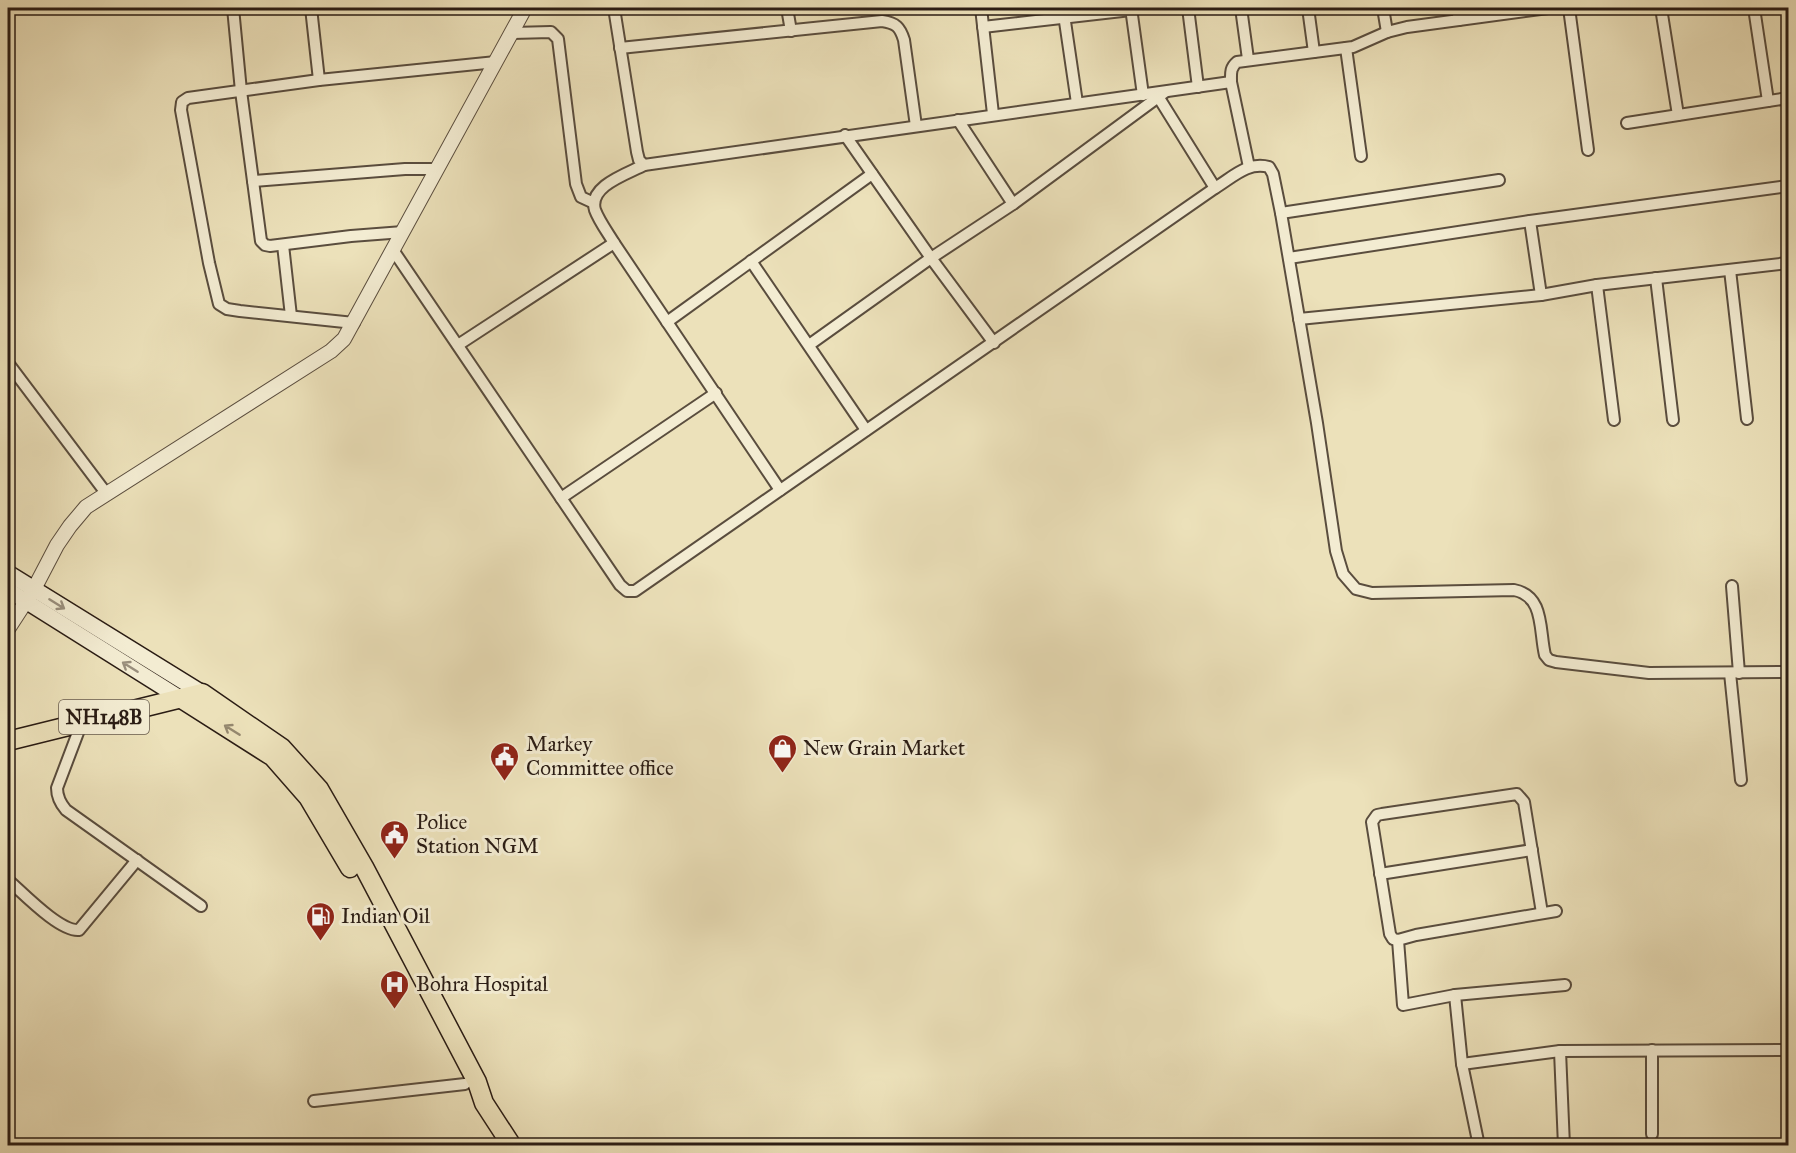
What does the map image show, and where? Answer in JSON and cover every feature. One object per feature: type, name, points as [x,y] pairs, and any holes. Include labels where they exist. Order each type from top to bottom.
[{"type":"highway","name":"NH148B","points":[[8,741],[202,693],[278,753],[319,789],[364,867],[477,1082],[484,1103]]},
{"type":"highway","name":"NH148B","points":[[180,698],[278,753],[308,796],[336,844],[465,1084],[484,1103],[512,1146]]},
{"type":"main road","points":[[8,573],[30,596],[180,698]]},
{"type":"main road","points":[[8,590],[30,596],[202,693]]},
{"type":"street","points":[[232,8],[261,241],[270,246],[403,232]]},
{"type":"street","points":[[311,8],[319,80]]},
{"type":"street","points":[[8,629],[30,596],[57,545],[86,507],[331,351],[344,339],[525,8]]},
{"type":"street","points":[[614,8],[637,152],[639,160],[644,165]]},
{"type":"street","points":[[787,8],[790,31]]},
{"type":"street","points":[[981,8],[993,114]]},
{"type":"street","points":[[1188,8],[1198,87]]},
{"type":"street","points":[[1241,8],[1248,59]]},
{"type":"street","points":[[1308,8],[1314,52]]},
{"type":"street","points":[[1383,8],[1387,32]]},
{"type":"street","points":[[1457,8],[1459,20]]},
{"type":"street","points":[[1249,166],[1231,82],[1233,66],[1248,59],[1346,48],[1387,32],[1548,8]]},
{"type":"street","points":[[1569,8],[1588,150]]},
{"type":"street","points":[[1661,8],[1678,115]]},
{"type":"street","points":[[1754,8],[1768,101]]},
{"type":"street","points":[[983,27],[1064,12],[1131,9],[1143,95]]},
{"type":"street","points":[[1064,12],[1077,103]]},
{"type":"street","points":[[620,48],[882,21],[893,23],[901,28],[904,40],[916,126]]},
{"type":"street","points":[[512,33],[551,32],[558,39],[576,184],[581,197],[594,203]]},
{"type":"street","points":[[1346,48],[1361,156]]},
{"type":"street","points":[[354,323],[240,311],[227,309],[219,304],[209,263],[181,111],[182,102],[188,98],[319,80],[496,62]]},
{"type":"street","points":[[780,490],[614,243],[596,211],[595,196],[608,184],[644,165],[993,114],[1143,95],[1162,95],[1231,82]]},
{"type":"street","points":[[1162,95],[1215,188]]},
{"type":"street","points":[[809,345],[931,258],[1013,204],[1162,95]]},
{"type":"street","points":[[1627,123],[1788,98]]},
{"type":"street","points":[[957,120],[1013,204]]},
{"type":"street","points":[[845,135],[994,343]]},
{"type":"street","points":[[393,250],[620,585],[627,591],[635,591],[1215,188],[1249,166],[1258,164],[1269,167],[1273,174],[1289,258],[1336,551],[1343,574],[1356,589],[1372,593],[1514,590],[1524,592],[1532,598],[1536,606],[1543,649],[1549,660],[1627,672],[1788,672]]},
{"type":"street","points":[[253,181],[405,169],[437,169]]},
{"type":"street","points":[[667,322],[872,174]]},
{"type":"street","points":[[1281,213],[1498,180]]},
{"type":"street","points":[[1289,258],[1530,221],[1788,186]]},
{"type":"street","points":[[1530,221],[1541,295]]},
{"type":"street","points":[[458,345],[614,243]]},
{"type":"street","points":[[283,245],[291,316]]},
{"type":"street","points":[[751,261],[866,429]]},
{"type":"street","points":[[1299,319],[1541,295],[1597,285],[1788,262]]},
{"type":"street","points":[[1730,270],[1747,419]]},
{"type":"street","points":[[1656,278],[1673,420]]},
{"type":"street","points":[[1597,285],[1614,420]]},
{"type":"street","points":[[8,363],[106,493]]},
{"type":"street","points":[[561,498],[716,393]]},
{"type":"street","points":[[1732,586],[1734,673],[1741,780]]},
{"type":"street","points":[[82,722],[57,788],[58,799],[66,810],[201,906]]},
{"type":"street","points":[[1542,913],[1524,802],[1517,794],[1405,810],[1377,815],[1374,818],[1372,822],[1380,874],[1390,934],[1393,939],[1398,940],[1557,911]]},
{"type":"street","points":[[1380,874],[1532,850]]},
{"type":"street","points":[[8,880],[58,923],[68,929],[79,930],[137,860]]},
{"type":"street","points":[[1398,940],[1403,1005],[1455,995],[1565,985]]},
{"type":"street","points":[[1455,995],[1461,1064],[1479,1146]]},
{"type":"street","points":[[1652,1050],[1652,1134]]},
{"type":"street","points":[[1461,1064],[1560,1051],[1788,1050]]},
{"type":"street","points":[[1560,1051],[1564,1146]]},
{"type":"street","points":[[314,1101],[465,1084]]},
{"type":"waterway","points":[[422,1146],[458,1140],[461,1146]]},
{"type":"place","name":"New Grain Market","points":[[782,774]]},
{"type":"place","name":"Markey Committee office","points":[[505,782]]},
{"type":"place","name":"Police Station NGM","points":[[395,860]]},
{"type":"place","name":"Indian Oil","points":[[320,942]]},
{"type":"place","name":"Bohra Hospital","points":[[395,1010]]}]
